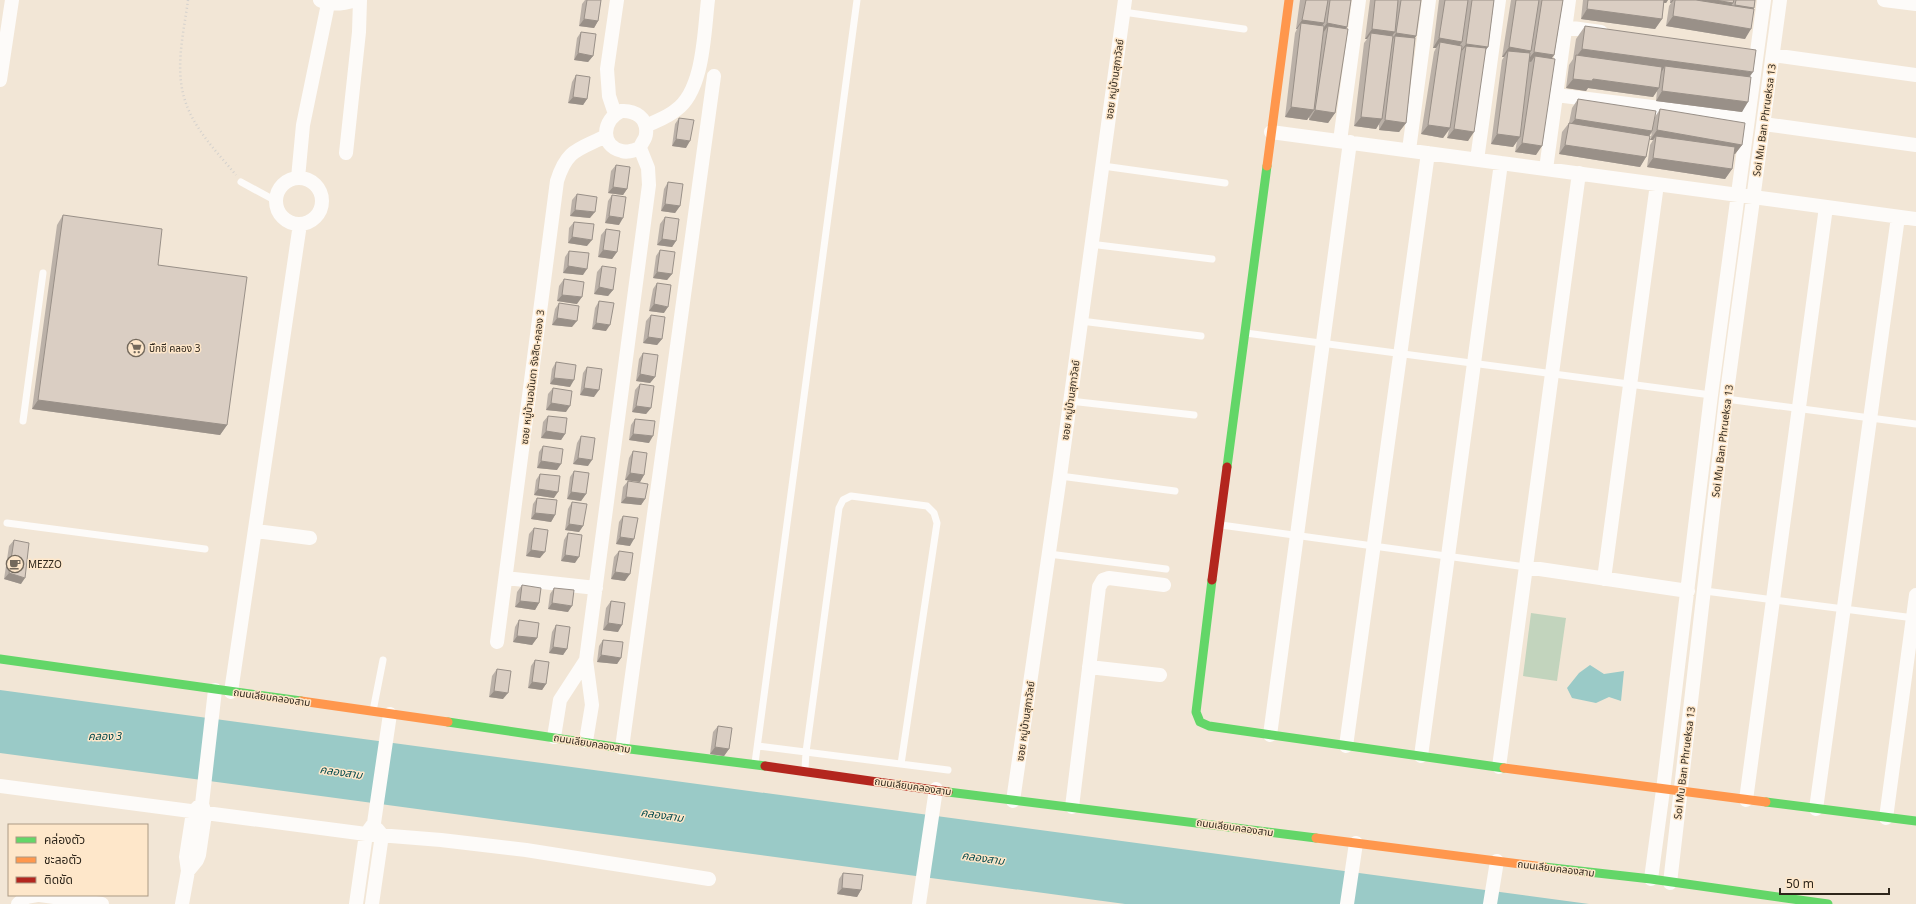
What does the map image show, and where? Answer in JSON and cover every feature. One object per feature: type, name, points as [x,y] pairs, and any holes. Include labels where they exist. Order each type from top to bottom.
[{"type":"main road","points":[[1289,0],[1219,525],[1196,712],[1200,722],[1208,726],[1664,790],[1916,821]]},
{"type":"main road","name":"ถนนเลียบคลองสาม","points":[[0,659],[554,736],[622,748],[755,766],[805,771],[1013,800],[1496,861],[1651,879],[1828,904]]},
{"type":"street","points":[[0,80],[3,40],[12,0]]},
{"type":"street","points":[[298,178],[303,125],[324,2],[344,3],[355,0]]},
{"type":"street","points":[[346,153],[359,32],[360,0]]},
{"type":"street","points":[[615,114],[609,96],[607,69],[616,0]]},
{"type":"street","points":[[646,126],[676,110],[689,98],[698,79],[708,0]]},
{"type":"street","points":[[1270,735],[1323,343],[1359,0]]},
{"type":"street","points":[[1409,150],[1429,0]]},
{"type":"street","points":[[1477,160],[1499,0]]},
{"type":"street","points":[[1546,169],[1569,0]]},
{"type":"street","name":"Soi Mu Ban Phrueksa 13","points":[[1651,879],[1664,790],[1711,395],[1764,0]]},
{"type":"street","name":"Soi Mu Ban Phrueksa 13","points":[[1670,882],[1705,591],[1726,399],[1780,0]]},
{"type":"street","points":[[1884,0],[1916,4]]},
{"type":"street","name":"ซอย หมู่บ้านสุภาวัลย์","points":[[1013,800],[1060,476],[1090,244],[1103,166],[1124,6]]},
{"type":"street","points":[[1565,27],[1611,33]]},
{"type":"street","points":[[1742,51],[1757,53]]},
{"type":"street","points":[[1773,55],[1916,75]]},
{"type":"street","points":[[622,748],[714,76]]},
{"type":"street","points":[[1556,95],[1748,119]]},
{"type":"street","points":[[586,741],[592,706],[586,660],[649,185],[648,168],[640,148],[646,134],[646,126],[643,119],[636,113],[629,111],[621,111],[615,114],[608,122],[606,136],[612,146],[622,152],[629,152],[640,148]]},
{"type":"street","points":[[1764,124],[1916,145]]},
{"type":"street","points":[[1271,132],[1916,219]]},
{"type":"street","name":"ซอย หมู่บ้านอนันดา รังสิต-คลอง 3","points":[[497,642],[557,181],[562,166],[570,154],[606,136]]},
{"type":"street","points":[[1346,746],[1428,153]]},
{"type":"street","points":[[1421,756],[1501,163]]},
{"type":"street","points":[[1499,767],[1579,173]]},
{"type":"street","points":[[298,178],[312,182],[321,193],[322,200],[321,207],[313,219],[300,224],[293,223],[281,215],[276,202],[280,188],[291,179],[298,178]]},
{"type":"street","points":[[1604,579],[1657,184]]},
{"type":"street","points":[[1746,800],[1826,207]]},
{"type":"street","points":[[1816,809],[1898,217]]},
{"type":"street","points":[[231,692],[300,224]]},
{"type":"street","points":[[256,530],[310,538]]},
{"type":"street","points":[[1526,567],[1688,591]]},
{"type":"street","points":[[506,578],[596,588]]},
{"type":"street","points":[[1072,807],[1099,588],[1103,580],[1109,578],[1164,585]]},
{"type":"street","points":[[1886,818],[1916,595]]},
{"type":"street","points":[[554,736],[560,700],[586,660]]},
{"type":"street","points":[[1089,667],[1160,675]]},
{"type":"street","points":[[182,904],[188,871],[197,860],[201,806],[215,690]]},
{"type":"street","points":[[355,904],[371,825],[390,714]]},
{"type":"street","points":[[0,786],[371,825],[382,835],[526,850],[709,879]]},
{"type":"street","points":[[919,903],[936,789]]},
{"type":"street","points":[[372,904],[382,835]]},
{"type":"street","points":[[1347,904],[1356,843]]},
{"type":"street","points":[[1490,904],[1496,861]]},
{"type":"street","points":[[18,904],[26,897],[32,896]]},
{"type":"street","points":[[46,896],[102,904]]},
{"type":"lane","points":[[755,766],[857,0]]},
{"type":"lane","points":[[1124,6],[1244,29]]},
{"type":"lane","points":[[1103,166],[1225,183]]},
{"type":"lane","points":[[241,182],[276,202]]},
{"type":"lane","points":[[1090,244],[1212,259]]},
{"type":"lane","points":[[23,421],[43,273]]},
{"type":"lane","points":[[1081,320],[1201,336]]},
{"type":"lane","points":[[1244,333],[1711,395]]},
{"type":"lane","points":[[1726,399],[1916,424]]},
{"type":"lane","points":[[1070,401],[1194,415]]},
{"type":"lane","points":[[1060,476],[1175,491]]},
{"type":"lane","points":[[805,771],[806,752],[840,508],[843,500],[851,496],[927,506],[934,513],[937,523],[901,764]]},
{"type":"lane","points":[[7,523],[205,549]]},
{"type":"lane","points":[[1219,525],[1526,567]]},
{"type":"lane","points":[[1049,554],[1166,569]]},
{"type":"lane","points":[[1705,591],[1914,618]]},
{"type":"lane","points":[[373,712],[384,660]]},
{"type":"lane","points":[[758,746],[948,770]]},
{"type":"path","points":[[188,0],[180,57],[184,98],[192,115],[205,136],[241,182]]},
{"type":"green space","points":[[1531,613],[1566,618],[1557,681],[1523,676]]},
{"type":"water","points":[[1590,665],[1604,674],[1624,671],[1621,701],[1609,697],[1596,703],[1572,698],[1567,688],[1579,673]]},
{"type":"water","name":"คลอง 3","points":[[0,690],[1589,904],[1125,904],[0,753]]},
{"type":"building","points":[[587,0],[601,0],[598,21],[584,19]]},
{"type":"building","points":[[1306,0],[1328,0],[1324,23],[1302,20]]},
{"type":"building","points":[[1330,0],[1351,0],[1347,27],[1327,23]]},
{"type":"building","points":[[1375,0],[1398,0],[1395,32],[1372,29]]},
{"type":"building","points":[[1401,0],[1421,0],[1416,36],[1396,33]]},
{"type":"building","points":[[1445,0],[1468,0],[1462,42],[1439,38]]},
{"type":"building","points":[[1472,0],[1494,0],[1488,47],[1466,44]]},
{"type":"building","points":[[1516,0],[1539,0],[1531,51],[1509,47]]},
{"type":"building","points":[[1542,0],[1563,0],[1554,55],[1534,52]]},
{"type":"building","points":[[1588,0],[1664,0],[1662,19],[1587,9]]},
{"type":"building","points":[[1675,0],[1696,0],[1754,9],[1751,29],[1673,16]]},
{"type":"building","points":[[1715,0],[1734,0],[1733,3]]},
{"type":"building","points":[[1736,0],[1755,0],[1754,8],[1735,5]]},
{"type":"building","points":[[1301,23],[1324,26],[1314,110],[1291,107]]},
{"type":"building","points":[[1328,26],[1348,29],[1335,113],[1315,110]]},
{"type":"building","points":[[1585,26],[1756,50],[1753,72],[1582,49]]},
{"type":"building","points":[[581,32],[596,34],[593,56],[578,53]]},
{"type":"building","points":[[1371,33],[1393,36],[1382,119],[1361,117]]},
{"type":"building","points":[[1395,36],[1415,38],[1406,123],[1385,120]]},
{"type":"building","points":[[1440,42],[1462,46],[1450,128],[1428,125]]},
{"type":"building","points":[[1466,46],[1486,48],[1474,132],[1454,129]]},
{"type":"building","points":[[1508,51],[1530,53],[1520,137],[1497,134]]},
{"type":"building","points":[[1576,55],[1662,67],[1659,88],[1593,79],[1592,81],[1573,79]]},
{"type":"building","points":[[1535,56],[1555,59],[1542,146],[1522,143]]},
{"type":"building","points":[[1665,66],[1751,77],[1748,102],[1662,91]]},
{"type":"building","points":[[576,75],[590,77],[587,99],[573,97]]},
{"type":"building","points":[[1578,99],[1656,111],[1652,131],[1575,119]]},
{"type":"building","points":[[1660,109],[1745,123],[1742,145],[1657,130]]},
{"type":"building","points":[[679,118],[694,120],[690,141],[676,139]]},
{"type":"building","points":[[1569,123],[1650,136],[1646,157],[1565,145]]},
{"type":"building","points":[[1656,136],[1735,147],[1732,169],[1653,158]]},
{"type":"building","points":[[616,165],[630,167],[627,189],[613,187]]},
{"type":"building","points":[[668,182],[683,184],[680,206],[665,204]]},
{"type":"building","points":[[577,194],[597,197],[595,212],[575,210]]},
{"type":"building","points":[[612,195],[626,197],[623,218],[609,216]]},
{"type":"building","name":"บิ๊กซี คลอง 3","points":[[63,215],[162,229],[158,265],[247,277],[227,425],[38,400]]},
{"type":"building","points":[[665,217],[679,219],[676,241],[662,239]]},
{"type":"building","points":[[574,222],[594,224],[592,240],[572,237]]},
{"type":"building","points":[[606,229],[620,231],[617,252],[603,250]]},
{"type":"building","points":[[660,250],[675,252],[672,274],[657,272]]},
{"type":"building","points":[[569,251],[589,253],[587,269],[568,266]]},
{"type":"building","points":[[602,266],[616,268],[613,290],[599,287]]},
{"type":"building","points":[[564,279],[584,282],[582,297],[562,295]]},
{"type":"building","points":[[657,283],[671,285],[668,307],[654,304]]},
{"type":"building","points":[[599,301],[614,303],[610,325],[596,323]]},
{"type":"building","points":[[559,303],[579,306],[577,321],[557,318]]},
{"type":"building","points":[[651,315],[665,317],[662,339],[648,337]]},
{"type":"building","points":[[643,353],[658,355],[655,377],[640,374]]},
{"type":"building","points":[[556,362],[576,365],[574,380],[554,378]]},
{"type":"building","points":[[587,367],[602,369],[599,390],[584,388]]},
{"type":"building","points":[[640,384],[654,386],[651,408],[636,406]]},
{"type":"building","points":[[553,388],[572,391],[570,406],[551,403]]},
{"type":"building","points":[[548,416],[567,418],[565,434],[546,431]]},
{"type":"building","points":[[635,419],[655,421],[653,436],[633,434]]},
{"type":"building","points":[[581,436],[595,438],[592,460],[578,458]]},
{"type":"building","points":[[543,446],[563,449],[561,464],[541,461]]},
{"type":"building","points":[[633,451],[647,453],[644,475],[630,473]]},
{"type":"building","points":[[574,471],[589,473],[586,494],[571,492]]},
{"type":"building","points":[[540,474],[560,476],[558,492],[538,489]]},
{"type":"building","points":[[628,481],[648,484],[645,499],[626,497]]},
{"type":"building","points":[[537,498],[557,500],[555,515],[535,513]]},
{"type":"building","points":[[572,502],[587,504],[583,526],[569,524]]},
{"type":"building","points":[[623,516],[638,518],[634,539],[620,537]]},
{"type":"building","points":[[534,528],[548,530],[545,552],[531,550]]},
{"type":"building","points":[[568,533],[582,535],[579,557],[565,555]]},
{"type":"building","points":[[14,540],[29,543],[25,578],[9,573]]},
{"type":"building","points":[[619,551],[633,553],[630,574],[615,572]]},
{"type":"building","points":[[522,585],[541,588],[539,603],[520,601]]},
{"type":"building","points":[[554,588],[574,590],[572,606],[552,603]]},
{"type":"building","points":[[611,601],[625,603],[622,625],[608,623]]},
{"type":"building","points":[[519,620],[539,623],[537,638],[517,636]]},
{"type":"building","points":[[556,625],[570,627],[567,649],[553,647]]},
{"type":"building","points":[[603,640],[623,642],[621,658],[601,655]]},
{"type":"building","points":[[535,660],[549,662],[546,684],[532,682]]},
{"type":"building","points":[[497,669],[511,671],[508,693],[494,691]]},
{"type":"building","points":[[718,726],[732,728],[729,749],[715,747]]},
{"type":"building","points":[[843,873],[863,875],[861,890],[842,888]]},
{"type":"traffic: fast","points":[[1227,467],[1267,166]]},
{"type":"traffic: fast","points":[[1212,580],[1196,712],[1200,722],[1209,726],[1504,768]]},
{"type":"traffic: fast","points":[[0,659],[301,701]]},
{"type":"traffic: fast","points":[[448,722],[622,748],[765,766]]},
{"type":"traffic: fast","points":[[948,792],[1316,838]]},
{"type":"traffic: fast","points":[[1766,802],[1916,821]]},
{"type":"traffic: fast","points":[[1544,867],[1651,879],[1828,904]]},
{"type":"traffic: slow","points":[[1267,166],[1289,0]]},
{"type":"traffic: slow","points":[[301,701],[448,722]]},
{"type":"traffic: slow","points":[[1504,768],[1766,802]]},
{"type":"traffic: slow","points":[[1316,838],[1544,867]]},
{"type":"traffic: jam","points":[[1212,580],[1227,467]]},
{"type":"traffic: jam","points":[[765,766],[948,792]]},
{"type":"place","name":"บิ๊กซี คลอง 3","points":[[136,348]]},
{"type":"place","name":"MEZZO","points":[[15,564]]},
{"type":"water label","name":"คลองสาม","points":[[341,772]]},
{"type":"water label","name":"คลองสาม","points":[[662,815]]},
{"type":"water label","name":"คลองสาม","points":[[983,858]]}]
